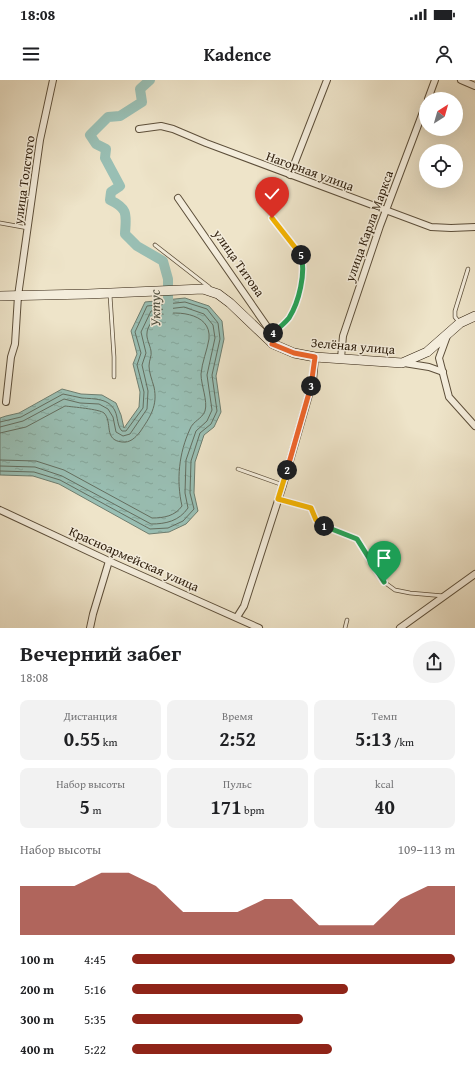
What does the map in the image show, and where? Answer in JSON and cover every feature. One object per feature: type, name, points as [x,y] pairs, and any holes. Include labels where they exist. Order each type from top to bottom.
[{"type":"street","name":"улица Толстого","points":[[6,402],[11,358],[15,344],[18,296],[40,140],[53,80]]},
{"type":"street","points":[[290,175],[327,80]]},
{"type":"street","points":[[431,92],[435,80]]},
{"type":"street","points":[[461,80],[475,86]]},
{"type":"street","name":"улица Карла Маркса","points":[[341,358],[343,336],[385,210],[419,122]]},
{"type":"street","name":"Нагорная улица","points":[[139,129],[160,126],[173,129],[206,144],[431,227],[475,227]]},
{"type":"street","name":"улица Титова","points":[[178,198],[272,334]]},
{"type":"street","name":"Зелёная улица","points":[[110,293],[203,289],[218,294],[230,303],[272,344],[294,353],[315,357],[402,363]]},
{"type":"street","points":[[0,296],[110,293]]},
{"type":"street","points":[[402,363],[427,352],[460,323],[475,316]]},
{"type":"street","points":[[272,334],[275,338],[272,344]]},
{"type":"street","points":[[447,335],[439,358],[449,397],[475,426]]},
{"type":"street","points":[[236,617],[244,606],[283,485],[313,381],[315,357]]},
{"type":"street","points":[[402,363],[429,367],[443,372]]},
{"type":"street","name":"Красноармейская улица","points":[[0,510],[259,628]]},
{"type":"street","points":[[90,628],[110,561]]},
{"type":"street","points":[[400,628],[475,574]]},
{"type":"lane","points":[[272,218],[302,256],[303,273],[300,293],[290,316],[283,325],[272,334]]},
{"type":"lane","points":[[0,223],[28,228]]},
{"type":"lane","points":[[155,245],[218,294]]},
{"type":"lane","points":[[460,323],[455,317],[455,311],[468,268]]},
{"type":"lane","points":[[110,293],[114,377]]},
{"type":"lane","points":[[238,469],[283,485]]},
{"type":"lane","points":[[278,499],[311,508],[316,520],[322,525],[357,539],[384,582],[395,590],[444,596]]},
{"type":"lane","points":[[345,628],[347,620]]},
{"type":"water","points":[[185,298],[209,306],[222,321],[224,339],[216,376],[221,412],[214,427],[204,435],[195,462],[194,493],[198,511],[186,524],[169,532],[149,534],[59,484],[33,476],[0,475],[0,418],[19,413],[62,389],[81,394],[102,395],[116,403],[124,428],[139,407],[140,392],[133,364],[137,354],[131,331],[145,302]]},
{"type":"waterway","name":"Уктус","points":[[150,80],[140,89],[142,102],[120,116],[108,117],[90,135],[96,144],[106,149],[105,158],[120,186],[111,192],[110,200],[120,206],[125,213],[125,234],[137,246],[163,261],[168,279],[168,312]]},
{"type":"route","points":[[272,218],[302,256],[303,273],[300,293],[290,316],[283,325],[272,334],[275,338],[272,344],[294,353],[315,357],[313,381],[278,499],[311,508],[316,520],[322,525],[357,539],[384,582]]}]
